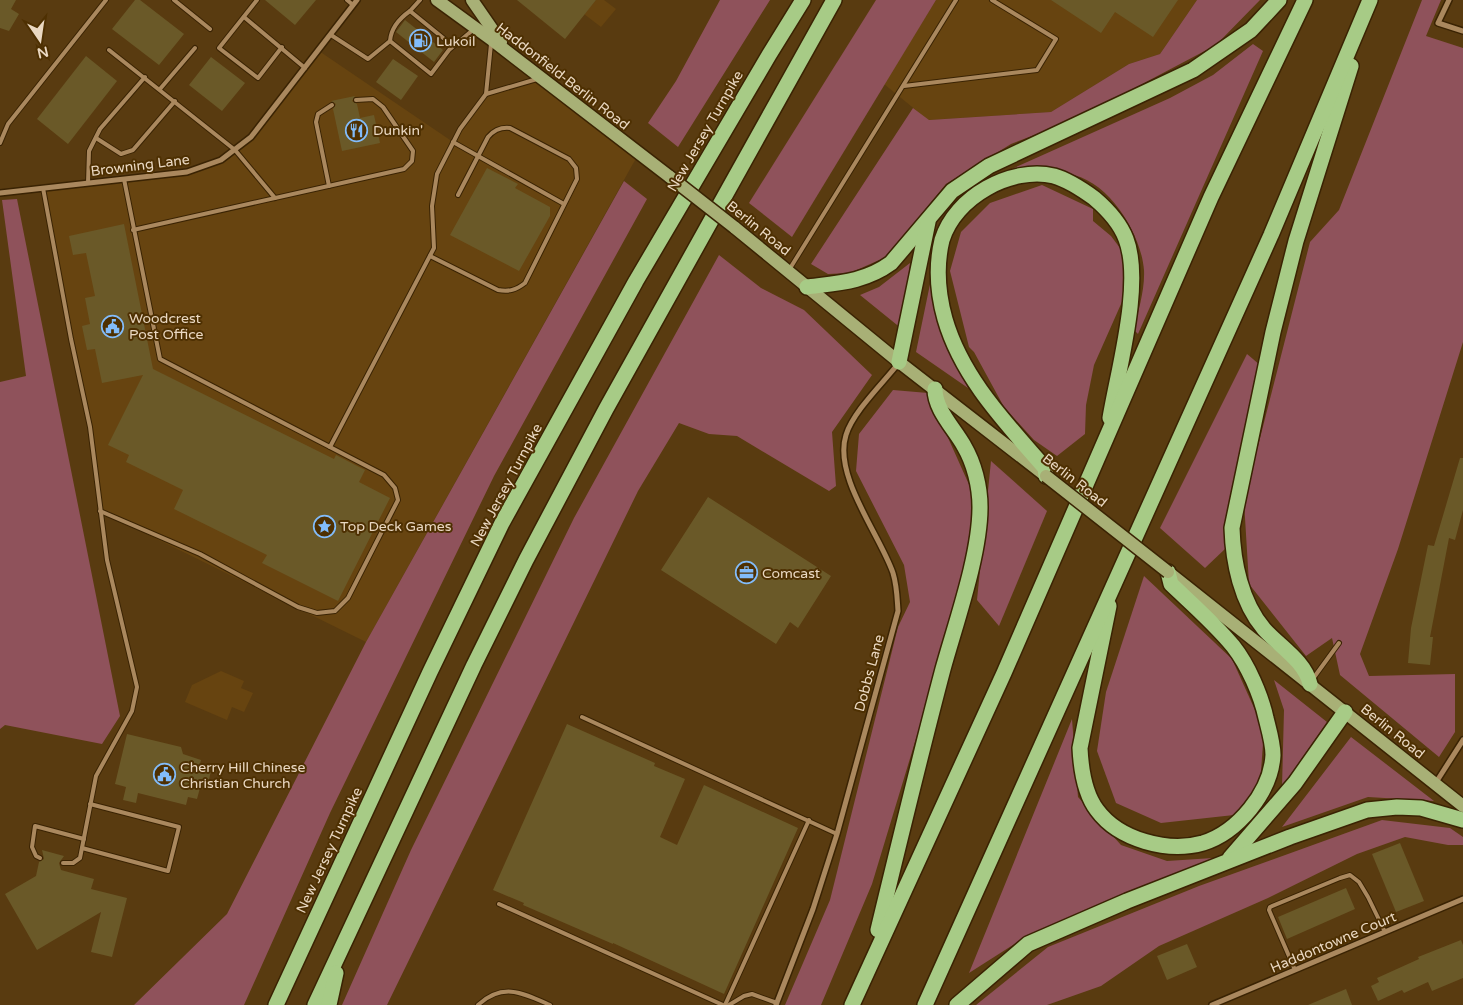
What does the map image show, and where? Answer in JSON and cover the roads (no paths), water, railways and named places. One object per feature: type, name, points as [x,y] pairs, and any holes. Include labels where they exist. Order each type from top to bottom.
[{"type":"highway","name":"New Jersey Turnpike","points":[[276,1005],[430,672],[502,523],[636,281],[803,0]]},
{"type":"highway","points":[[315,1005],[474,665],[526,560],[620,384],[834,0]]},
{"type":"highway","points":[[807,287],[851,282],[879,272],[891,263],[952,191],[988,166],[1193,70],[1251,30],[1280,0]]},
{"type":"highway","points":[[852,1005],[1000,682],[1106,443],[1211,197],[1305,0]]},
{"type":"highway","points":[[925,1005],[1271,234],[1371,0]]},
{"type":"highway","points":[[1310,684],[1308,672],[1263,627],[1248,602],[1233,551],[1232,528],[1273,332],[1296,241],[1371,0]]},
{"type":"highway","points":[[1046,476],[1045,468],[986,399],[961,359],[945,320],[939,290],[943,240],[952,220],[963,206],[979,193],[1008,179],[1035,175],[1055,176],[1082,189],[1114,218],[1126,239],[1131,262],[1133,288],[1106,443]]},
{"type":"highway","points":[[899,362],[928,218]]},
{"type":"highway","points":[[870,964],[924,743],[970,569],[979,522],[980,506],[974,470],[964,447],[935,400],[935,390]]},
{"type":"highway","points":[[1115,578],[1084,720],[1080,748],[1081,768],[1088,794],[1097,810],[1110,823],[1129,835],[1152,844],[1182,847],[1205,842],[1225,831],[1245,815],[1260,795],[1269,774],[1273,756],[1262,697],[1234,646],[1172,584],[1168,572]]},
{"type":"highway","points":[[1228,861],[1294,783],[1345,712]]},
{"type":"highway","points":[[957,1005],[1028,944],[1228,861],[1367,810],[1421,808],[1463,820]]},
{"type":"highway","points":[[329,1005],[339,954]]},
{"type":"main road","name":"Haddonfield-Berlin Road","points":[[437,0],[509,52],[670,177]]},
{"type":"main road","points":[[472,0],[509,52]]},
{"type":"main road","name":"Berlin Road","points":[[670,177],[899,362],[1463,806]]},
{"type":"street","name":"Browning Lane","points":[[0,193],[187,172],[221,160],[250,137],[357,0]]},
{"type":"street","points":[[1449,0],[1438,23],[1463,31]]},
{"type":"street","name":"Dobbs Lane","points":[[776,1004],[813,909],[838,834],[898,610],[897,592],[892,572],[854,490],[846,463],[844,448],[851,423],[899,362]]},
{"type":"street","points":[[1435,784],[1463,740]]},
{"type":"street","name":"Haddontowne Court","points":[[1212,1005],[1463,899]]},
{"type":"lane","points":[[0,143],[8,124],[106,0]]},
{"type":"lane","points":[[174,0],[210,29]]},
{"type":"lane","points":[[257,0],[219,48],[258,78],[282,47]]},
{"type":"lane","points":[[347,0],[353,5]]},
{"type":"lane","points":[[390,41],[390,33],[401,18],[420,0]]},
{"type":"lane","points":[[788,272],[956,0]]},
{"type":"lane","points":[[904,86],[1037,70],[1056,39],[992,0]]},
{"type":"lane","points":[[410,11],[453,46]]},
{"type":"lane","points":[[244,17],[305,68]]},
{"type":"lane","points":[[390,41],[431,74],[453,46],[475,28]]},
{"type":"lane","points":[[331,35],[368,59],[390,41]]},
{"type":"lane","points":[[330,447],[434,248],[432,206],[437,174],[460,129],[486,94],[492,40]]},
{"type":"lane","points":[[160,89],[195,48]]},
{"type":"lane","points":[[109,50],[235,150],[275,198]]},
{"type":"lane","points":[[88,183],[89,151],[100,130],[145,77]]},
{"type":"lane","points":[[486,94],[541,78]]},
{"type":"lane","points":[[133,230],[404,169],[412,161],[413,151],[383,107],[373,99],[356,100]]},
{"type":"lane","points":[[96,138],[121,154],[133,150],[175,101]]},
{"type":"lane","points":[[329,186],[316,122],[318,114],[332,105]]},
{"type":"lane","points":[[430,256],[498,290],[512,291],[524,283],[577,178],[576,168],[569,159],[508,127],[492,133],[458,195]]},
{"type":"lane","points":[[453,142],[564,204]]},
{"type":"lane","points":[[100,511],[200,554],[298,608],[317,614],[335,610],[348,598],[398,500],[395,488],[384,475],[160,359],[124,179]]},
{"type":"lane","points":[[43,188],[70,339],[90,427],[107,560],[137,687],[132,711],[96,776],[80,858],[73,863],[63,863]]},
{"type":"lane","points":[[1310,684],[1339,643]]},
{"type":"lane","points":[[582,716],[838,834]]},
{"type":"lane","points":[[82,848],[168,871],[179,827],[90,804]]},
{"type":"lane","points":[[726,1005],[809,820]]},
{"type":"lane","points":[[40,858],[36,856],[32,847],[35,826],[84,840]]},
{"type":"lane","points":[[1295,970],[1269,910],[1270,907],[1350,875],[1359,882],[1384,932]]},
{"type":"lane","points":[[499,904],[726,1005]]},
{"type":"lane","points":[[478,1005],[492,994],[510,991],[525,994],[550,1005]]},
{"type":"lane","points":[[726,1005],[752,994],[776,1004]]},
{"type":"place","name":"Lukoil","points":[[420,41]]},
{"type":"place","name":"Dunkin'","points":[[357,130]]},
{"type":"place","name":"Woodcrest Post Office","points":[[113,326]]},
{"type":"place","name":"Top Deck Games","points":[[324,526]]},
{"type":"place","name":"Comcast","points":[[746,573]]},
{"type":"place","name":"Cherry Hill Chinese Christian Church","points":[[164,775]]}]
